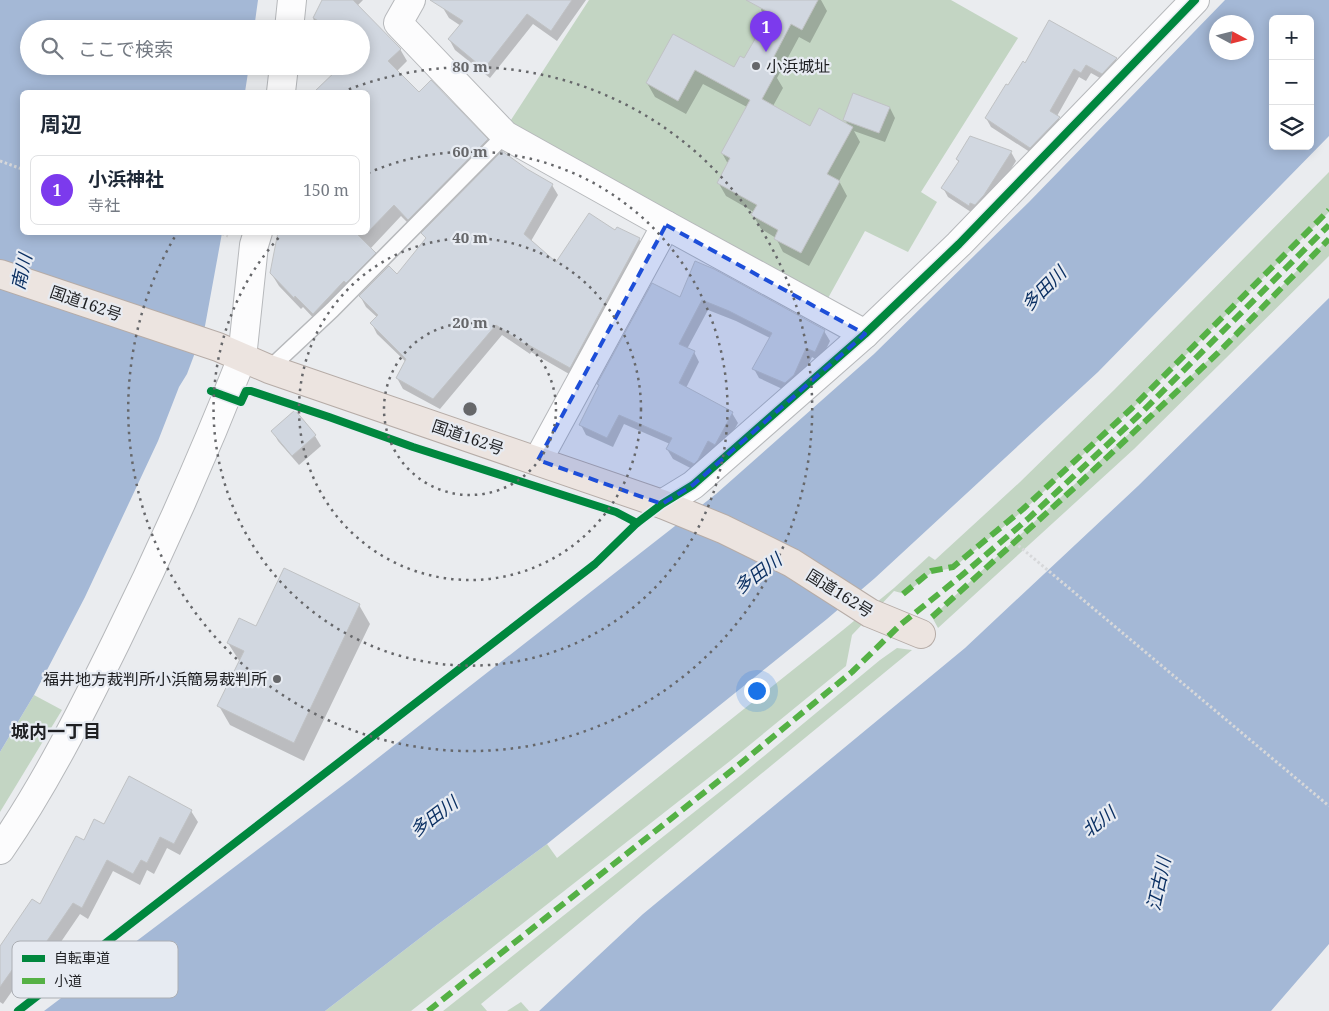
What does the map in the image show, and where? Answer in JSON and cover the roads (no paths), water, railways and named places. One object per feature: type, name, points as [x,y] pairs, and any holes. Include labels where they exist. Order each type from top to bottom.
[{"type":"highway","name":"国道162号","points":[[0,274],[218,347],[269,369],[671,507],[723,529],[792,563],[870,613],[921,634]]},
{"type":"street","points":[[290,20],[292,0]]},
{"type":"street","points":[[410,0],[398,23],[506,136],[864,334]]},
{"type":"street","points":[[671,507],[693,485],[864,334],[959,244],[1195,0]]},
{"type":"street","points":[[281,90],[283,75]]},
{"type":"street","points":[[538,460],[666,226]]},
{"type":"street","points":[[0,850],[27,812],[95,685],[161,550],[242,358],[254,245],[257,235]]},
{"type":"lane","points":[[269,369],[332,310],[506,136]]},
{"type":"water","name":"南川","points":[[0,0],[258,0],[255,20],[20,20],[20,75],[248,75],[245,90],[20,90],[20,235],[222,235],[205,326],[187,374],[179,387],[158,441],[85,597],[34,695],[0,752]]},
{"type":"water","name":"多田川","points":[[1225,0],[1329,0],[1329,136],[1098,372],[875,578],[827,619],[547,844],[325,1011],[44,1011],[61,998],[178,998],[178,941],[137,941],[351,779],[716,494],[874,354],[1029,202],[1209,16],[1209,60],[1254,60],[1254,15],[1210,15]]},
{"type":"water","points":[[1329,298],[1329,944],[1271,1011],[539,1011],[643,914],[965,648],[1138,486]]},
{"type":"place","name":"小浜神社","points":[[766,52]]},
{"type":"place","name":"小浜城址","points":[[756,66]]},
{"type":"place","name":"福井地方裁判所小浜簡易裁判所","points":[[277,679]]},
{"type":"district","name":"城内一丁目","points":[[56,732]]},
{"type":"water label","name":"北川","points":[[1099,822]]},
{"type":"water label","name":"江古川","points":[[1159,884]]}]
